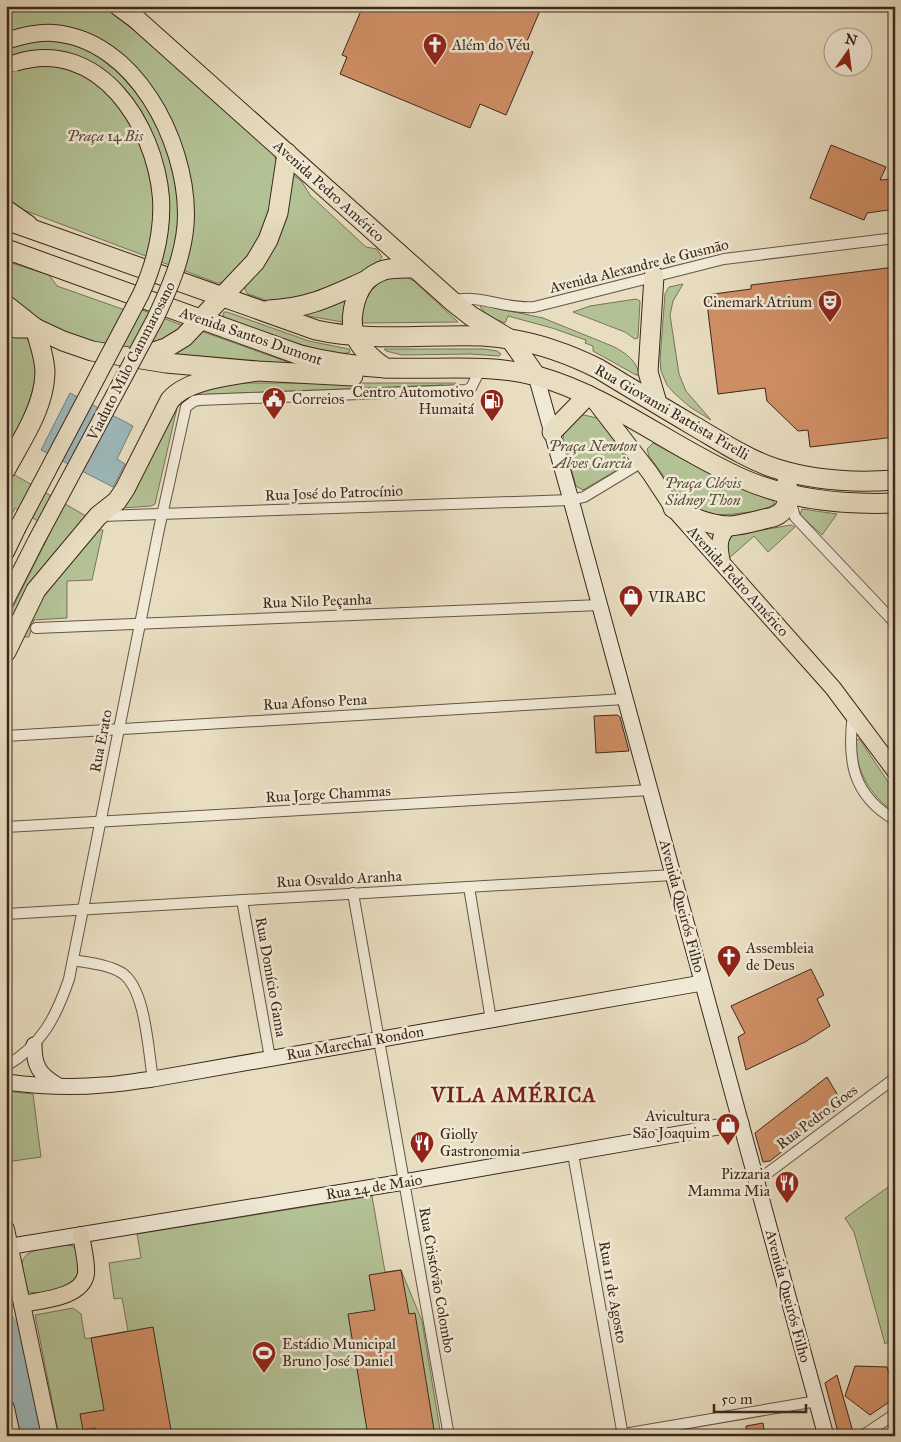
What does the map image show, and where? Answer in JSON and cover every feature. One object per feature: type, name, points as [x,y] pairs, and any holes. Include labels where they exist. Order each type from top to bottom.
[{"type":"highway","name":"Avenida Pedro Américo","points":[[119,6],[134,17],[452,301],[470,316],[511,340],[536,376]]},
{"type":"highway","points":[[136,358],[166,348],[184,337],[256,262],[268,240],[275,220],[281,196],[287,153]]},
{"type":"highway","name":"Avenida Santos Dumont","points":[[6,220],[316,330],[355,336],[484,336],[511,340]]},
{"type":"highway","name":"Avenida Santos Dumont","points":[[6,250],[300,355],[342,364],[386,368],[481,368],[536,376]]},
{"type":"highway","points":[[258,310],[292,309],[323,300],[384,270],[415,268]]},
{"type":"highway","points":[[654,276],[648,367],[657,403]]},
{"type":"highway","points":[[365,281],[358,295],[354,310],[353,327],[355,336],[367,354],[386,368]]},
{"type":"highway","points":[[6,305],[35,328],[62,341],[85,349],[166,363],[257,371],[350,376],[366,374],[386,368]]},
{"type":"highway","points":[[6,324],[16,328],[35,328]]},
{"type":"highway","points":[[6,469],[34,418],[44,386],[44,361],[35,328]]},
{"type":"highway","name":"Rua Giovanni Battista Pirelli","points":[[511,340],[548,348],[577,358],[599,369],[734,450],[761,463],[818,478],[846,481],[895,480]]},
{"type":"highway","points":[[6,652],[36,590],[98,516],[117,500],[125,489],[170,400],[188,386],[257,371]]},
{"type":"highway","name":"Rua Giovanni Battista Pirelli","points":[[536,376],[590,396],[726,471],[758,485],[807,499],[856,504],[895,503]]},
{"type":"highway","points":[[552,432],[590,396]]},
{"type":"highway","points":[[673,508],[696,519],[730,526],[779,515],[787,506],[786,471]]},
{"type":"main road","name":"Viaduto Milo Cammarosano","points":[[6,600],[155,319],[181,254],[185,225],[185,196],[178,159],[164,124],[146,93],[125,68],[99,48],[69,36],[39,33],[7,40]]},
{"type":"main road","name":"Viaduto Milo Cammarosano","points":[[6,552],[144,287],[158,248],[161,215],[159,182],[151,151],[130,110],[108,84],[89,69],[65,59],[40,57],[11,64]]},
{"type":"main road","points":[[6,208],[37,230]]},
{"type":"main road","name":"Avenida Pedro Américo","points":[[590,396],[642,462],[673,508],[833,688],[893,764]]},
{"type":"main road","points":[[722,563],[720,539],[730,526]]},
{"type":"main road","points":[[6,1229],[8,1247],[50,1436]]},
{"type":"main road","points":[[22,1304],[67,1295],[80,1286],[85,1278],[86,1267],[81,1235]]},
{"type":"main road","points":[[6,1408],[12,1436]]},
{"type":"street","name":"Avenida Alexandre de Gusmão","points":[[452,301],[470,298],[527,308],[724,258],[895,238]]},
{"type":"street","name":"Rua Erato","points":[[6,1066],[34,1045],[54,1016],[61,1001],[73,960],[184,412],[190,404],[199,400],[466,390],[471,388],[481,368]]},
{"type":"street","name":"Avenida Queirós Filho","points":[[536,376],[826,1436]]},
{"type":"street","points":[[571,500],[584,497],[642,462]]},
{"type":"street","points":[[788,494],[796,517],[895,623]]},
{"type":"street","name":"Rua José do Patrocínio","points":[[98,516],[571,500]]},
{"type":"street","name":"Rua Nilo Peçanha","points":[[36,628],[600,605]]},
{"type":"street","name":"Rua Afonso Pena","points":[[6,736],[625,699]]},
{"type":"street","points":[[853,714],[851,760],[858,781],[863,792],[874,805],[895,820]]},
{"type":"street","name":"Rua Jorge Chammas","points":[[6,827],[650,790]]},
{"type":"street","name":"Rua Osvaldo Aranha","points":[[6,914],[673,875]]},
{"type":"street","points":[[469,887],[491,1020]]},
{"type":"street","name":"Rua Cristóvão Colombo","points":[[353,894],[449,1436]]},
{"type":"street","name":"Rua Domício Gama","points":[[242,900],[270,1058]]},
{"type":"street","points":[[73,960],[114,969],[129,979],[135,987],[142,1007],[153,1078]]},
{"type":"street","name":"Rua Marechal Rondon","points":[[6,1082],[35,1085],[103,1085],[153,1078],[702,983]]},
{"type":"street","points":[[34,1045],[34,1058],[37,1066],[46,1079],[57,1085]]},
{"type":"street","name":"Rua Pedro Goes","points":[[757,1181],[895,1078]]},
{"type":"street","name":"Rua 24 de Maio","points":[[8,1247],[573,1154],[741,1123]]},
{"type":"street","name":"Rua 11 de Agosto","points":[[573,1154],[619,1435]]},
{"type":"street","points":[[619,1435],[817,1400]]},
{"type":"street","points":[[862,1436],[895,1414]]},
{"type":"green space","name":"Praça 14 Bis","points":[[24,6],[98,6],[111,13],[144,38],[274,155],[277,162],[276,173],[267,224],[250,255],[225,282],[217,283],[21,209],[6,201],[6,75],[17,70],[13,56],[6,58],[6,50],[10,48],[6,35],[6,11]]},
{"type":"green space","points":[[294,175],[302,182],[310,195],[366,247],[377,249],[382,257],[376,265],[315,296],[271,302],[248,294],[245,287],[291,176]]},
{"type":"green space","points":[[6,261],[49,275],[57,286],[125,310],[137,308],[184,326],[171,339],[133,349],[104,345],[68,335],[44,322],[6,295]]},
{"type":"green space","points":[[389,277],[406,277],[414,281],[458,322],[360,323],[360,315],[367,296],[377,285]]},
{"type":"green space","points":[[683,284],[673,301],[670,315],[679,374],[686,391],[711,420],[690,407],[674,393],[667,385],[661,371],[660,360],[665,294],[669,287]]},
{"type":"green space","points":[[346,298],[342,322],[308,316],[309,313]]},
{"type":"green space","points":[[636,299],[640,301],[638,338],[635,339],[625,332],[573,312],[590,306]]},
{"type":"green space","points":[[480,306],[543,318],[612,346],[633,361],[639,375],[593,351],[593,346],[585,343],[586,340],[508,316],[505,323],[487,314]]},
{"type":"green space","points":[[224,312],[309,341],[349,349],[350,352],[327,351],[290,341],[226,318],[223,316]]},
{"type":"green space","points":[[6,316],[22,331],[32,347],[35,381],[23,416],[6,450]]},
{"type":"green space","points":[[201,331],[296,365],[171,355]]},
{"type":"green space","points":[[384,349],[484,349],[497,351],[501,354],[499,356],[470,354],[402,355]]},
{"type":"green space","points":[[235,383],[455,383],[461,387],[446,387],[443,385],[191,395],[177,408],[155,504],[151,506],[122,508],[174,407],[193,392]]},
{"type":"green space","name":"Praça Newton Alves Garcia","points":[[584,415],[597,418],[602,422],[627,460],[624,466],[583,490],[576,486],[563,439],[564,432],[576,417]]},
{"type":"green space","name":"Praça Clóvis Sidney Thon","points":[[653,443],[721,480],[774,501],[774,504],[758,511],[723,515],[696,509],[676,493],[649,456],[647,449]]},
{"type":"green space","points":[[13,474],[86,516],[6,632],[6,621],[52,529],[15,508],[6,526],[6,487]]},
{"type":"green space","points":[[802,509],[837,514],[822,535],[800,515]]},
{"type":"green space","points":[[791,525],[795,527],[768,552],[754,536],[728,559],[724,552],[728,538],[733,535]]},
{"type":"green space","points":[[94,530],[103,530],[92,580],[67,581],[67,618],[34,620],[29,637],[19,637],[36,607]]},
{"type":"green space","points":[[858,739],[895,792],[895,813],[879,799],[866,782],[858,763],[856,741]]},
{"type":"green space","points":[[6,1091],[33,1094],[41,1157],[6,1162]]},
{"type":"green space","points":[[895,1182],[895,1337],[885,1344],[854,1232],[845,1218]]},
{"type":"green space","name":"Estádio Municipal Bruno José Daniel","points":[[372,1196],[385,1272],[401,1270],[422,1321],[441,1436],[59,1436],[35,1315],[73,1308],[81,1314],[85,1339],[128,1331],[122,1298],[114,1299],[109,1263],[141,1258],[137,1234]]},
{"type":"green space","points":[[73,1246],[76,1252],[80,1270],[78,1277],[68,1285],[53,1291],[37,1293],[26,1290],[22,1266],[25,1257],[29,1253],[42,1248]]},
{"type":"water","points":[[70,393],[133,426],[117,459],[125,464],[113,487],[41,450]]},
{"type":"building","name":"Além do Véu","points":[[363,6],[542,6],[524,48],[533,52],[506,115],[480,104],[470,128],[340,74],[347,57],[342,55]]},
{"type":"building","points":[[831,145],[886,167],[880,180],[895,179],[895,209],[867,213],[864,220],[810,198]]},
{"type":"building","points":[[895,267],[895,437],[810,447],[808,430],[798,431],[767,401],[765,388],[718,394],[706,295],[751,289],[751,285]]},
{"type":"building","points":[[617,715],[620,717],[629,751],[596,753],[594,716]]},
{"type":"building","points":[[811,969],[824,995],[817,999],[830,1026],[805,1042],[746,1070],[738,1037],[745,1033],[731,1006]]},
{"type":"building","points":[[827,1077],[843,1104],[770,1161],[763,1162],[755,1133]]},
{"type":"building","points":[[401,1270],[409,1314],[415,1313],[435,1436],[368,1436],[348,1314],[375,1310],[369,1275]]},
{"type":"building","points":[[153,1327],[172,1436],[96,1436],[95,1428],[83,1430],[80,1414],[104,1410],[91,1338]]},
{"type":"building","points":[[855,1366],[887,1367],[895,1398],[870,1415],[845,1396]]},
{"type":"building","points":[[837,1375],[853,1432],[847,1436],[839,1436],[825,1383]]},
{"type":"building","points":[[763,1423],[765,1436],[747,1436],[746,1426]]},
{"type":"waterway","points":[[6,1325],[31,1436]]},
{"type":"place","name":"Além do Véu","points":[[435,66]]},
{"type":"place","name":"Cinemark Atrium","points":[[830,323]]},
{"type":"place","name":"Correios","points":[[274,420]]},
{"type":"place","name":"Centro Automotivo Humaitá","points":[[492,422]]},
{"type":"place","name":"VIRABC","points":[[631,618]]},
{"type":"place","name":"Assembleia de Deus","points":[[729,978]]},
{"type":"place","name":"Avicultura São Joaquim","points":[[728,1146]]},
{"type":"place","name":"Giolly Gastronomia","points":[[422,1164]]},
{"type":"place","name":"Pizzaria Mamma Mia","points":[[787,1204]]},
{"type":"place","name":"Estádio Municipal Bruno José Daniel","points":[[264,1374]]},
{"type":"district","name":"VILA AMÉRICA","points":[[514,1095]]}]
